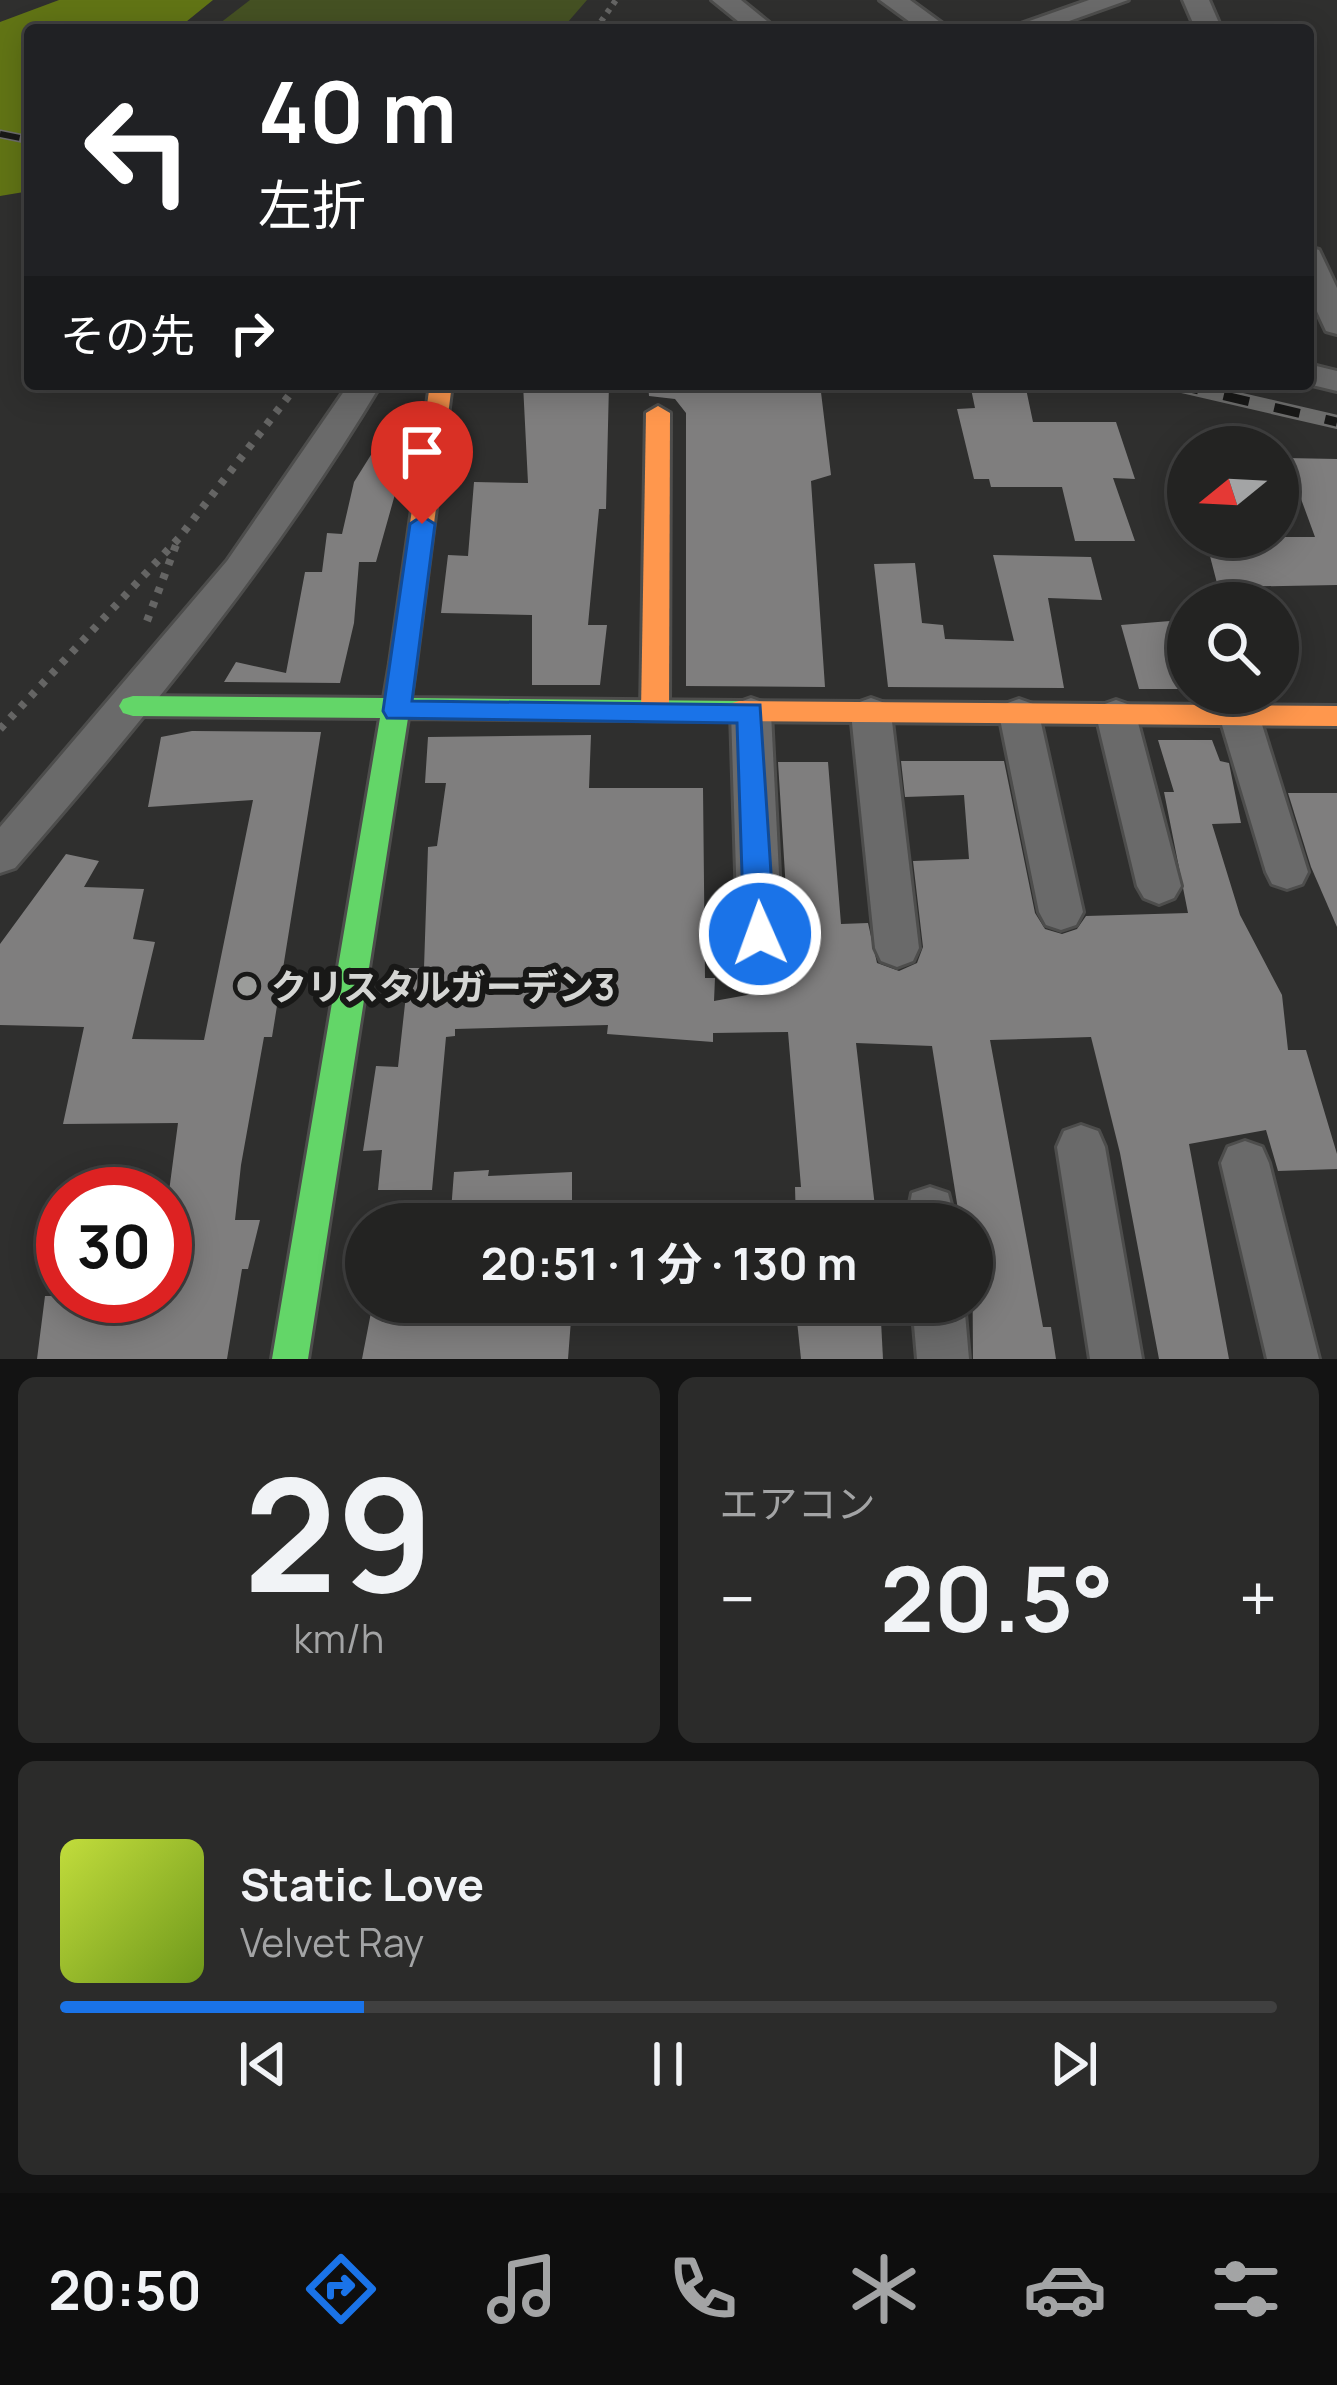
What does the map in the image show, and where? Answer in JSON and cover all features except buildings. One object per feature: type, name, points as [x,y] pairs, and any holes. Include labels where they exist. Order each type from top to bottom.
[{"type":"street","points":[[725,0],[757,24]]},
{"type":"street","points":[[893,0],[929,24]]},
{"type":"street","points":[[1033,24],[1091,3]]},
{"type":"street","points":[[1314,270],[1337,324]]},
{"type":"street","points":[[0,856],[133,706],[254,554],[361,390]]},
{"type":"street","points":[[290,1359],[397,711],[440,390]]},
{"type":"street","points":[[655,712],[658,413]]},
{"type":"street","points":[[133,706],[1337,716]]},
{"type":"street","points":[[751,712],[760,934]]},
{"type":"street","points":[[871,713],[897,948]]},
{"type":"street","points":[[1019,714],[1061,913]]},
{"type":"street","points":[[1116,715],[1159,886]]},
{"type":"street","points":[[1239,715],[1287,872]]},
{"type":"street","points":[[1081,1147],[1116,1359]]},
{"type":"street","points":[[1245,1163],[1293,1359]]},
{"type":"street","points":[[940,1323],[943,1359]]},
{"type":"path","points":[[0,729],[179,538],[293,390]]},
{"type":"shaded area","points":[[59,0],[213,0],[183,24],[24,24],[24,192],[0,196],[0,22]]},
{"type":"shaded area","points":[[250,0],[587,0],[566,24],[219,24]]},
{"type":"railway","points":[[0,134],[24,139]]},
{"type":"railway","points":[[1199,390],[1337,422]]},
{"type":"traffic: fast","points":[[290,1359],[403,663]]},
{"type":"traffic: fast","points":[[133,706],[739,711]]},
{"type":"traffic: slow","points":[[403,663],[440,390]]},
{"type":"traffic: slow","points":[[655,712],[658,413]]},
{"type":"traffic: slow","points":[[739,711],[1337,716]]},
{"type":"place","name":"クリスタルガーデン3","points":[[247,986]]},
{"type":"route","points":[[422,524],[397,711],[751,712],[760,934]]}]
